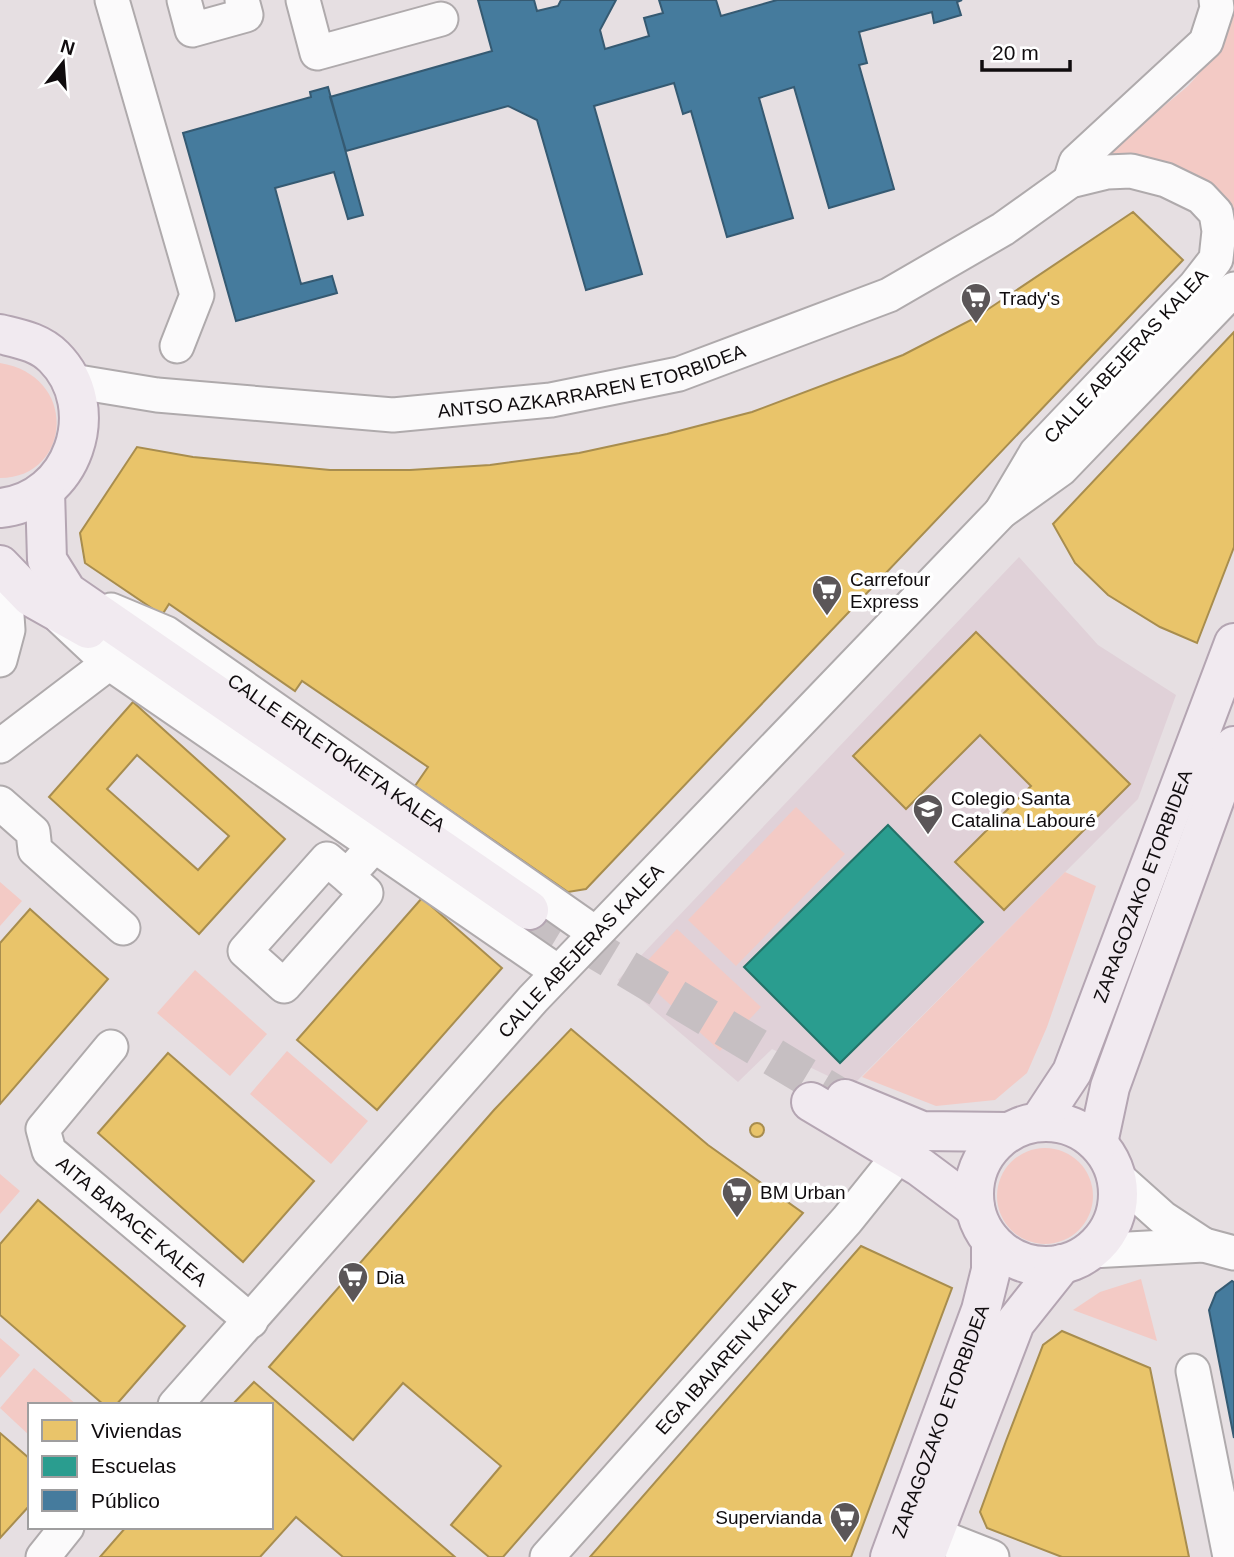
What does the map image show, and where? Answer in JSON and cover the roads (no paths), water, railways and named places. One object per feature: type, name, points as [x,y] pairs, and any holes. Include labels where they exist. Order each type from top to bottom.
[{"type":"main road","points":[[0,334],[34,343],[54,357],[72,381],[80,425],[71,461],[46,491],[9,507],[0,508]]},
{"type":"main road","name":"CALLE ERLETOKIETA KALEA","points":[[46,491],[47,560],[59,600]]},
{"type":"main road","name":"CALLE ERLETOKIETA KALEA","points":[[2,569],[31,597],[59,600],[525,917]]},
{"type":"main road","name":"ZARAGOZAKO ETORBIDEA","points":[[1023,1127],[1072,1072],[1234,643]]},
{"type":"main road","name":"ZARAGOZAKO ETORBIDEA","points":[[1098,1143],[1110,1087],[1234,746]]},
{"type":"main road","points":[[825,1099],[922,1131],[1023,1127],[1071,1126],[1098,1143],[1116,1176],[1119,1196],[1115,1217],[1105,1236],[1077,1258],[1042,1266],[1023,1262],[1006,1254],[983,1224],[900,1154],[825,1099]]},
{"type":"main road","points":[[983,1224],[976,1173],[994,1143],[1023,1127]]},
{"type":"main road","name":"ZARAGOZAKO ETORBIDEA","points":[[913,1543],[981,1310],[990,1270],[983,1224]]},
{"type":"main road","name":"ZARAGOZAKO ETORBIDEA","points":[[913,1543],[1015,1323],[1077,1258]]},
{"type":"street","points":[[112,0],[197,295],[177,346]]},
{"type":"street","points":[[184,0],[192,30],[246,15],[242,0]]},
{"type":"street","points":[[303,0],[317,53],[442,19]]},
{"type":"street","name":"ANTSO AZKARRAREN ETORBIDEA","points":[[1070,181],[1076,162],[1206,42],[1217,8],[1216,0]]},
{"type":"street","name":"ANTSO AZKARRAREN ETORBIDEA","points":[[72,381],[157,394],[393,415],[564,398],[679,374],[890,295],[1003,229],[1070,181],[1107,172],[1131,172],[1166,180],[1201,197]]},
{"type":"street","name":"CALLE ABEJERAS KALEA","points":[[1001,512],[1036,453],[1195,286],[1216,259],[1219,231],[1216,213],[1201,197]]},
{"type":"street","name":"CALLE ABEJERAS KALEA","points":[[177,1403],[595,933],[1001,512],[1060,469],[1234,289]]},
{"type":"street","points":[[0,660],[8,630],[2,569]]},
{"type":"street","name":"CALLE ERLETOKIETA KALEA","points":[[59,600],[109,663],[376,844],[558,972]]},
{"type":"street","name":"CALLE ERLETOKIETA KALEA","points":[[59,600],[166,633],[595,933]]},
{"type":"street","points":[[0,746],[109,663]]},
{"type":"street","points":[[0,803],[33,832],[35,850],[123,928]]},
{"type":"street","points":[[347,876],[376,844]]},
{"type":"street","name":"AITA BARACE KALEA","points":[[111,1047],[43,1129],[48,1151],[251,1321]]},
{"type":"street","name":"EGA IBAIAREN KALEA","points":[[547,1557],[847,1220],[900,1154]]},
{"type":"street","points":[[1116,1176],[1163,1218],[1219,1249]]},
{"type":"street","points":[[1077,1258],[1219,1249]]},
{"type":"street","points":[[1193,1371],[1230,1557]]},
{"type":"street","points":[[43,1557],[65,1529]]},
{"type":"street","points":[[913,1543],[992,1557]]},
{"type":"tunnel","points":[[529,910],[840,1097]]},
{"type":"place","name":"Trady's","points":[[976,325]]},
{"type":"place","name":"Carrefour Express","points":[[827,617]]},
{"type":"place","name":"Colegio Santa Catalina Labouré","points":[[928,836]]},
{"type":"place","name":"BM Urban","points":[[737,1219]]},
{"type":"place","name":"Dia","points":[[353,1304]]},
{"type":"place","name":"Supervianda","points":[[845,1544]]}]
